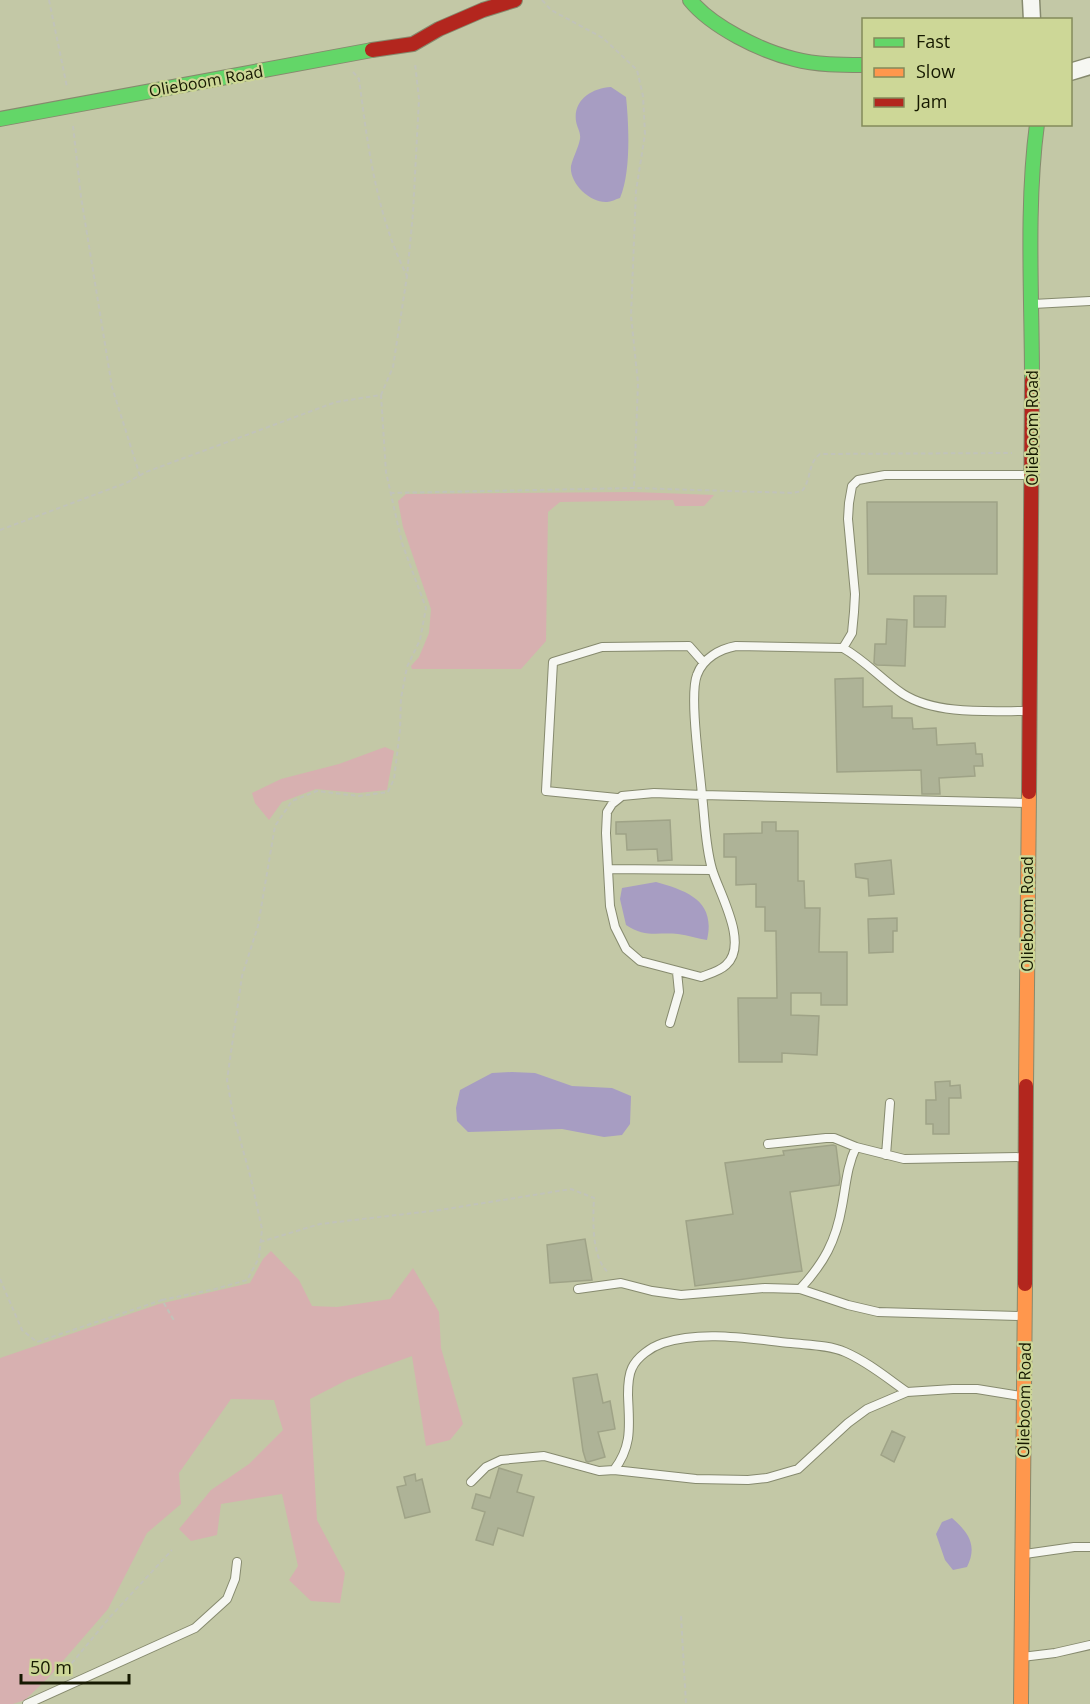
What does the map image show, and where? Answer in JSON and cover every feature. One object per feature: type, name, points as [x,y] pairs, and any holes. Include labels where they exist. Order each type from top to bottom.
[{"type":"street","points":[[413,44],[439,28],[515,0]]},
{"type":"street","points":[[690,0],[702,13],[716,22],[778,53],[806,61],[862,65]]},
{"type":"street","points":[[1031,0],[1032,18]]},
{"type":"street","name":"Olieboom Road","points":[[0,119],[337,55],[413,44]]},
{"type":"street","points":[[1072,72],[1090,66]]},
{"type":"street","name":"Olieboom Road","points":[[1021,1704],[1032,476],[1032,208],[1037,126]]},
{"type":"lane","points":[[1033,304],[1090,301]]},
{"type":"lane","points":[[843,648],[852,633],[854,612],[855,594],[849,503],[852,486],[858,480],[885,475],[1032,476]]},
{"type":"lane","points":[[704,663],[689,646],[602,647],[553,662],[546,791],[618,798],[631,794],[654,793],[1028,803]]},
{"type":"lane","points":[[618,798],[608,812],[606,834],[610,906],[619,937],[626,949],[640,961],[702,977],[722,968],[731,959],[734,938],[732,922],[712,870],[702,795],[695,697],[697,675],[704,663],[724,648],[736,646],[843,648],[858,657],[904,694],[927,705],[972,710],[1030,711]]},
{"type":"lane","points":[[609,869],[712,870]]},
{"type":"lane","points":[[670,1023],[680,992],[677,972]]},
{"type":"lane","points":[[886,1155],[890,1103]]},
{"type":"lane","points":[[768,1144],[834,1138],[856,1147],[915,1160],[1025,1157]]},
{"type":"lane","points":[[800,1289],[821,1264],[834,1239],[847,1172],[856,1147]]},
{"type":"lane","points":[[578,1288],[621,1283],[681,1295],[765,1288],[800,1289],[878,1312],[1025,1316]]},
{"type":"lane","points":[[614,1470],[624,1458],[629,1440],[628,1385],[632,1368],[639,1358],[662,1343],[710,1337],[832,1348],[870,1365],[907,1392]]},
{"type":"lane","points":[[471,1482],[486,1467],[501,1460],[527,1456],[544,1456],[598,1471],[614,1470],[696,1479],[748,1480],[798,1469],[848,1423],[867,1409],[907,1392],[965,1389],[1024,1396]]},
{"type":"lane","points":[[1023,1555],[1074,1547],[1090,1547]]},
{"type":"lane","points":[[27,1704],[195,1628],[227,1599],[235,1579],[237,1562]]},
{"type":"lane","points":[[1022,1658],[1090,1645]]},
{"type":"path","points":[[49,0],[71,106],[81,197],[112,387],[140,476]]},
{"type":"path","points":[[542,0],[551,10],[603,38],[638,70],[643,96],[645,134],[636,191],[631,316],[638,382],[634,489]]},
{"type":"path","points":[[0,1279],[22,1330],[37,1341],[162,1300],[247,1280],[259,1258],[262,1229],[233,1114],[227,1080],[242,975],[258,926],[275,826],[292,801],[317,791],[359,796],[388,792],[394,779],[401,698],[407,667],[420,640],[426,608],[402,543],[390,493],[386,472],[381,395],[393,367],[414,213],[419,99],[413,44]]},
{"type":"path","points":[[337,55],[359,79],[380,206],[396,254],[407,276]]},
{"type":"path","points":[[0,530],[336,402],[381,395]]},
{"type":"path","points":[[390,493],[634,489],[793,493],[802,491],[806,486],[811,464],[820,454],[1032,453]]},
{"type":"path","points":[[261,1242],[320,1224],[440,1210],[572,1189],[594,1198],[593,1235],[604,1269],[621,1283]]},
{"type":"path","points":[[162,1300],[175,1322]]},
{"type":"path","points":[[43,1697],[110,1617],[172,1550]]},
{"type":"path","points":[[681,1616],[686,1704]]},
{"type":"shaded area","points":[[611,87],[626,97],[628,149],[624,188],[620,198],[607,202],[594,199],[582,191],[573,179],[571,166],[580,139],[576,114],[581,101],[597,90]]},
{"type":"shaded area","points":[[634,492],[714,495],[704,506],[675,506],[673,500],[560,502],[548,512],[546,641],[521,669],[412,669],[411,666],[419,657],[429,633],[431,609],[403,527],[398,501],[406,494]]},
{"type":"shaded area","points":[[385,747],[394,751],[387,790],[358,793],[316,789],[282,802],[269,820],[255,803],[252,793],[281,779],[339,764]]},
{"type":"shaded area","points":[[656,882],[679,889],[697,900],[707,916],[709,927],[707,940],[678,934],[639,932],[626,925],[620,899],[622,888]]},
{"type":"shaded area","points":[[492,1073],[535,1073],[572,1086],[612,1088],[631,1096],[630,1124],[622,1135],[604,1137],[562,1129],[468,1132],[457,1121],[456,1108],[460,1090]]},
{"type":"shaded area","points":[[271,1251],[299,1280],[312,1306],[337,1307],[390,1299],[413,1268],[439,1312],[441,1348],[463,1424],[450,1440],[426,1446],[412,1356],[347,1380],[310,1399],[317,1520],[345,1573],[340,1603],[311,1601],[289,1580],[298,1566],[282,1494],[221,1504],[217,1535],[191,1541],[179,1529],[211,1490],[249,1464],[283,1430],[274,1400],[231,1399],[179,1473],[181,1504],[147,1533],[108,1609],[49,1677],[25,1700],[13,1704],[0,1704],[0,1358],[159,1304],[250,1283],[263,1259]]},
{"type":"shaded area","points":[[952,1518],[967,1534],[972,1552],[967,1567],[953,1570],[945,1560],[936,1534],[942,1522]]},
{"type":"building","points":[[867,502],[997,502],[997,574],[868,574]]},
{"type":"building","points":[[914,596],[946,596],[945,627],[914,627]]},
{"type":"building","points":[[887,619],[907,620],[905,666],[874,663],[875,644],[886,644]]},
{"type":"building","points":[[863,678],[863,707],[892,706],[892,718],[912,718],[913,729],[936,728],[937,745],[975,743],[976,754],[982,754],[983,766],[974,766],[975,776],[939,778],[940,794],[922,794],[921,770],[837,772],[835,679]]},
{"type":"building","points":[[670,820],[672,860],[658,861],[657,849],[627,850],[626,834],[616,834],[616,822]]},
{"type":"building","points":[[762,822],[776,822],[776,831],[798,831],[798,881],[804,881],[805,908],[820,908],[819,952],[847,952],[847,1005],[821,1005],[821,993],[791,993],[791,1015],[819,1016],[817,1055],[782,1053],[782,1062],[739,1062],[738,998],[777,998],[776,931],[765,931],[765,907],[756,907],[756,884],[736,885],[736,857],[724,857],[724,834],[762,833]]},
{"type":"building","points":[[891,860],[894,894],[869,896],[868,879],[856,877],[855,864]]},
{"type":"building","points":[[897,918],[897,931],[893,931],[893,952],[869,953],[868,919]]},
{"type":"building","points":[[950,1081],[950,1086],[960,1085],[961,1098],[949,1098],[949,1134],[933,1134],[933,1124],[926,1124],[926,1100],[936,1100],[935,1082]]},
{"type":"building","points":[[836,1146],[839,1185],[790,1192],[802,1271],[695,1286],[686,1221],[733,1214],[725,1163],[784,1155],[783,1151]]},
{"type":"building","points":[[585,1239],[592,1280],[550,1283],[547,1245]]},
{"type":"building","points":[[597,1374],[603,1403],[610,1401],[615,1429],[598,1432],[605,1457],[588,1462],[583,1451],[573,1378]]},
{"type":"building","points":[[892,1431],[905,1437],[894,1462],[881,1455]]},
{"type":"building","points":[[499,1468],[522,1475],[517,1492],[534,1497],[523,1536],[498,1528],[493,1545],[476,1540],[485,1512],[472,1508],[476,1494],[490,1498]]},
{"type":"building","points":[[415,1474],[416,1481],[422,1479],[430,1512],[405,1518],[397,1487],[406,1485],[404,1477]]},
{"type":"traffic: fast","points":[[690,0],[699,10],[724,28],[767,50],[811,62],[862,65]]},
{"type":"traffic: fast","points":[[0,119],[372,50]]},
{"type":"traffic: fast","points":[[1032,380],[1030,252],[1037,126]]},
{"type":"traffic: slow","points":[[1026,1086],[1029,792]]},
{"type":"traffic: slow","points":[[1021,1704],[1025,1284]]},
{"type":"traffic: jam","points":[[372,50],[413,44],[439,29],[483,10],[515,0]]},
{"type":"traffic: jam","points":[[1029,792],[1032,380]]},
{"type":"traffic: jam","points":[[1025,1284],[1026,1086]]}]
